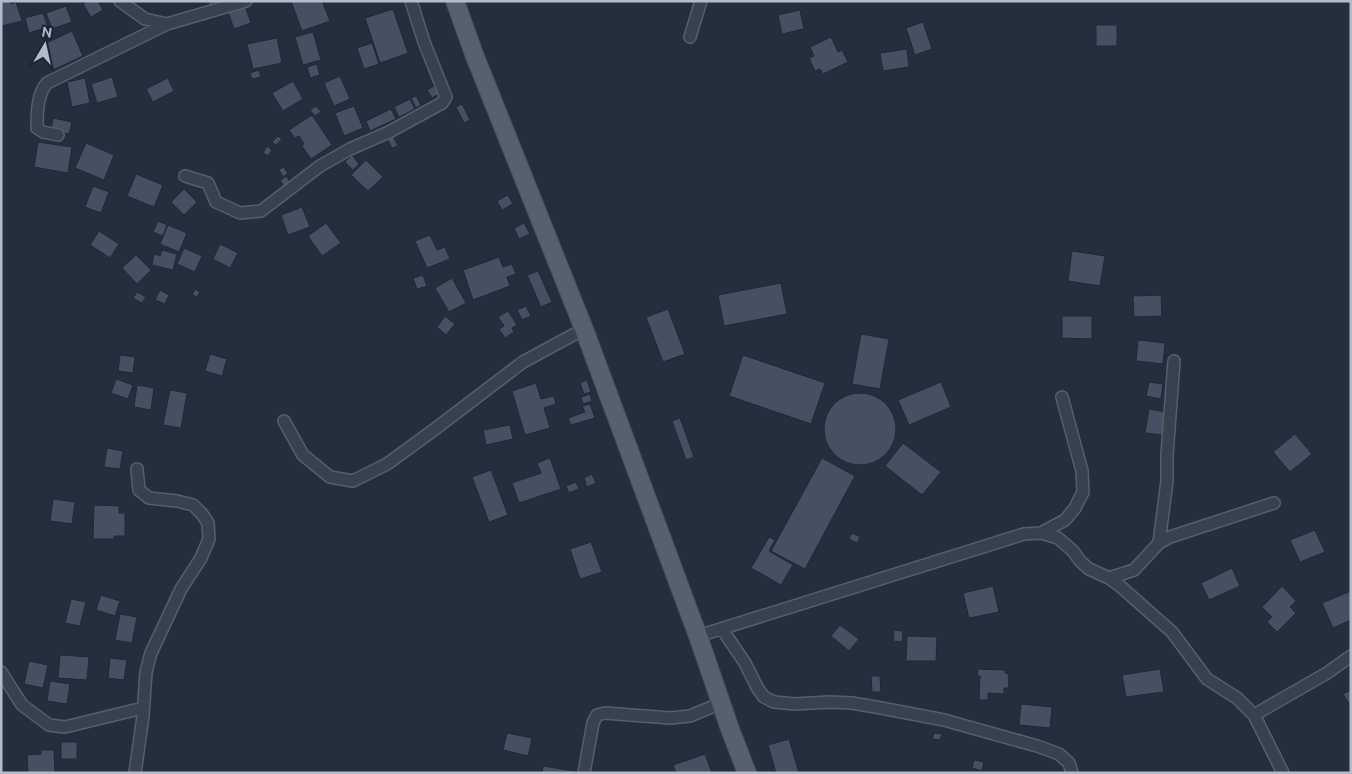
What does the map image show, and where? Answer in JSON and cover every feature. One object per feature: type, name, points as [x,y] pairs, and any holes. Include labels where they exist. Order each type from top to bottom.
[{"type":"main road","points":[[455,1],[584,329],[748,773]]},
{"type":"street","points":[[120,1],[145,19],[167,24]]},
{"type":"street","points":[[58,135],[43,132],[37,128],[40,94],[47,84],[167,24],[246,1]]},
{"type":"street","points":[[185,176],[208,184],[216,202],[240,213],[261,211],[320,166],[442,103],[446,96],[424,42],[411,1]]},
{"type":"street","points":[[690,37],[701,1]]},
{"type":"street","points":[[284,421],[303,455],[330,477],[353,481],[386,464],[523,362],[584,329]]},
{"type":"street","points":[[1159,544],[1167,481],[1167,455],[1174,360]]},
{"type":"street","points":[[1041,533],[1065,520],[1075,508],[1083,492],[1082,472],[1062,397]]},
{"type":"street","points":[[135,773],[146,672],[151,653],[181,589],[201,558],[209,539],[208,524],[193,505],[149,498],[140,490],[137,469]]},
{"type":"street","points":[[1109,578],[1134,570],[1159,544],[1170,537],[1274,503]]},
{"type":"street","points":[[698,636],[1024,534],[1041,533],[1058,538],[1073,551],[1080,561],[1120,586],[1172,632],[1207,679],[1237,698],[1254,714],[1283,773]]},
{"type":"street","points":[[722,629],[745,663],[758,689],[764,697],[774,702],[852,704],[944,720],[1059,754],[1069,763],[1072,773]]},
{"type":"street","points":[[1254,714],[1326,673],[1351,656]]},
{"type":"street","points":[[1,672],[22,705],[49,725],[65,727],[143,708]]},
{"type":"street","points":[[584,773],[593,723],[597,715],[605,713],[670,718],[690,716],[721,704]]},
{"type":"building","points":[[1,1],[10,1],[11,4],[16,2],[22,21],[1,26]]},
{"type":"building","points":[[87,1],[98,1],[103,10],[91,17],[83,4]]},
{"type":"building","points":[[208,1],[223,1],[209,5]]},
{"type":"building","points":[[291,1],[322,1],[330,21],[302,31]]},
{"type":"building","points":[[66,6],[72,22],[52,29],[46,13]]},
{"type":"building","points":[[245,6],[251,23],[234,29],[228,12]]},
{"type":"building","points":[[393,9],[408,53],[380,63],[365,18]]},
{"type":"building","points":[[800,10],[804,29],[782,34],[778,15]]},
{"type":"building","points":[[43,13],[48,27],[29,33],[25,18]]},
{"type":"building","points":[[923,22],[932,49],[915,55],[906,28]]},
{"type":"building","points":[[1096,25],[1117,25],[1117,46],[1096,46]]},
{"type":"building","points":[[72,31],[83,56],[53,70],[42,45]]},
{"type":"building","points":[[313,32],[321,60],[303,65],[295,37]]},
{"type":"building","points":[[831,37],[838,52],[842,50],[848,62],[823,74],[820,69],[815,71],[809,58],[814,56],[810,47]]},
{"type":"building","points":[[277,38],[282,63],[253,69],[247,44]]},
{"type":"building","points":[[372,43],[379,64],[364,69],[357,48]]},
{"type":"building","points":[[907,49],[909,67],[883,71],[880,53]]},
{"type":"building","points":[[317,64],[320,75],[310,78],[307,67]]},
{"type":"building","points":[[259,70],[261,77],[252,79],[250,73]]},
{"type":"building","points":[[340,76],[350,99],[334,106],[324,83]]},
{"type":"building","points":[[112,77],[118,97],[97,103],[91,84]]},
{"type":"building","points":[[85,78],[90,103],[72,107],[67,82]]},
{"type":"building","points":[[168,78],[174,91],[153,102],[146,89]]},
{"type":"building","points":[[293,81],[303,99],[283,111],[272,93]]},
{"type":"building","points":[[434,86],[439,94],[432,98],[427,90]]},
{"type":"building","points":[[416,96],[421,105],[416,108],[411,98]]},
{"type":"building","points":[[410,99],[415,109],[399,117],[394,107]]},
{"type":"building","points":[[462,104],[470,120],[464,123],[456,107]]},
{"type":"building","points":[[316,106],[321,112],[315,116],[310,110]]},
{"type":"building","points":[[354,106],[363,128],[344,136],[335,113]]},
{"type":"building","points":[[391,109],[396,119],[370,131],[366,121]]},
{"type":"building","points":[[312,115],[332,145],[311,159],[302,146],[304,144],[299,136],[295,138],[289,130]]},
{"type":"building","points":[[53,118],[72,122],[69,134],[51,131]]},
{"type":"building","points":[[278,136],[282,139],[276,145],[272,142]]},
{"type":"building","points":[[393,136],[398,146],[392,148],[387,138]]},
{"type":"building","points":[[38,142],[72,147],[68,173],[34,167]]},
{"type":"building","points":[[86,143],[114,155],[104,180],[75,168]]},
{"type":"building","points":[[267,146],[272,150],[268,156],[263,153]]},
{"type":"building","points":[[352,155],[359,164],[353,170],[345,162]]},
{"type":"building","points":[[366,160],[383,177],[368,191],[351,175]]},
{"type":"building","points":[[283,167],[288,173],[283,177],[279,170]]},
{"type":"building","points":[[136,174],[163,185],[154,207],[127,196]]},
{"type":"building","points":[[286,176],[291,183],[285,187],[280,181]]},
{"type":"building","points":[[93,186],[109,192],[101,213],[85,207]]},
{"type":"building","points":[[184,189],[197,202],[184,215],[171,202]]},
{"type":"building","points":[[508,195],[513,204],[502,210],[497,201]]},
{"type":"building","points":[[302,207],[310,227],[288,235],[281,215]]},
{"type":"building","points":[[158,221],[167,225],[163,236],[153,232]]},
{"type":"building","points":[[326,223],[341,243],[322,256],[308,236]]},
{"type":"building","points":[[524,223],[530,234],[519,239],[514,228]]},
{"type":"building","points":[[168,225],[187,233],[179,252],[160,244]]},
{"type":"building","points":[[99,231],[119,244],[110,258],[90,245]]},
{"type":"building","points":[[430,235],[437,250],[445,247],[450,259],[427,268],[415,241]]},
{"type":"building","points":[[220,244],[238,253],[230,268],[213,259]]},
{"type":"building","points":[[184,248],[202,256],[195,272],[177,264]]},
{"type":"building","points":[[162,250],[177,254],[173,270],[152,265],[154,254],[160,256]]},
{"type":"building","points":[[1072,251],[1105,256],[1100,286],[1068,281]]},
{"type":"building","points":[[136,255],[151,270],[137,284],[122,268]]},
{"type":"building","points":[[499,257],[503,267],[512,264],[516,274],[507,277],[510,286],[473,300],[463,270]]},
{"type":"building","points":[[538,271],[552,302],[541,307],[527,275]]},
{"type":"building","points":[[423,275],[427,286],[417,289],[413,278]]},
{"type":"building","points":[[452,278],[466,303],[449,312],[435,288]]},
{"type":"building","points":[[781,283],[787,314],[724,326],[718,295]]},
{"type":"building","points":[[195,289],[200,292],[197,297],[192,295]]},
{"type":"building","points":[[160,290],[169,295],[165,304],[155,300]]},
{"type":"building","points":[[137,292],[146,297],[142,303],[133,298]]},
{"type":"building","points":[[1161,295],[1162,316],[1134,317],[1133,296]]},
{"type":"building","points":[[526,306],[531,316],[522,320],[517,310]]},
{"type":"building","points":[[668,309],[685,354],[663,362],[646,317]]},
{"type":"building","points":[[508,311],[517,325],[512,328],[514,332],[505,338],[499,329],[504,326],[498,317]]},
{"type":"building","points":[[445,316],[455,324],[446,335],[437,327]]},
{"type":"building","points":[[1062,316],[1092,316],[1092,339],[1062,338]]},
{"type":"building","points":[[861,334],[889,339],[880,389],[852,384]]},
{"type":"building","points":[[1138,340],[1165,343],[1163,364],[1136,361]]},
{"type":"building","points":[[210,354],[227,359],[222,376],[205,371]]},
{"type":"building","points":[[120,355],[135,357],[133,373],[118,371]]},
{"type":"building","points":[[743,355],[825,383],[811,424],[729,396]]},
{"type":"building","points":[[116,379],[133,385],[128,399],[111,393]]},
{"type":"building","points":[[587,380],[591,392],[584,394],[580,383]]},
{"type":"building","points":[[941,382],[951,407],[909,425],[898,400]]},
{"type":"building","points":[[1149,382],[1163,384],[1161,399],[1146,396]]},
{"type":"building","points":[[536,383],[541,399],[554,396],[556,404],[544,408],[550,428],[525,435],[512,391]]},
{"type":"building","points":[[137,385],[154,388],[151,410],[134,407]]},
{"type":"building","points":[[170,390],[187,393],[181,428],[163,425]]},
{"type":"building","points":[[860,393],[880,399],[890,409],[896,429],[890,449],[880,459],[860,465],[840,459],[830,449],[824,429],[830,409],[840,399]]},
{"type":"building","points":[[590,394],[592,401],[583,404],[581,397]]},
{"type":"building","points":[[590,404],[595,418],[571,425],[568,418],[585,412],[582,406]]},
{"type":"building","points":[[1149,409],[1166,412],[1163,435],[1145,433]]},
{"type":"building","points":[[680,418],[694,457],[686,460],[672,421]]},
{"type":"building","points":[[510,425],[513,439],[486,445],[483,430]]},
{"type":"building","points":[[1295,434],[1312,454],[1290,472],[1273,452]]},
{"type":"building","points":[[903,443],[941,472],[922,495],[885,466]]},
{"type":"building","points":[[107,448],[123,451],[120,469],[104,467]]},
{"type":"building","points":[[550,458],[561,489],[519,503],[512,483],[541,473],[537,463]]},
{"type":"building","points":[[822,458],[855,476],[805,569],[771,551]]},
{"type":"building","points":[[491,470],[508,515],[489,522],[472,477]]},
{"type":"building","points":[[592,474],[596,483],[587,487],[584,478]]},
{"type":"building","points":[[576,482],[579,489],[569,493],[566,486]]},
{"type":"building","points":[[53,499],[75,502],[72,524],[50,521]]},
{"type":"building","points":[[94,505],[119,506],[119,513],[125,513],[125,536],[114,536],[114,539],[93,539]]},
{"type":"building","points":[[1315,530],[1325,552],[1300,562],[1290,540]]},
{"type":"building","points":[[852,533],[860,537],[857,543],[849,539]]},
{"type":"building","points":[[769,537],[775,540],[769,551],[793,565],[781,585],[751,568]]},
{"type":"building","points":[[591,542],[602,572],[580,579],[570,549]]},
{"type":"building","points":[[1232,568],[1240,586],[1209,600],[1201,583]]},
{"type":"building","points":[[993,586],[999,612],[969,618],[963,593]]},
{"type":"building","points":[[1282,586],[1296,601],[1290,607],[1296,613],[1277,632],[1267,622],[1272,617],[1262,607]]},
{"type":"building","points":[[1351,591],[1351,620],[1333,628],[1322,603]]},
{"type":"building","points":[[101,595],[120,601],[115,616],[96,610]]},
{"type":"building","points":[[71,599],[86,602],[80,626],[65,623]]},
{"type":"building","points":[[120,614],[137,617],[132,643],[115,640]]},
{"type":"building","points":[[840,625],[859,639],[849,651],[831,636]]},
{"type":"building","points":[[894,630],[903,631],[902,642],[893,641]]},
{"type":"building","points":[[907,636],[937,637],[936,661],[906,661]]},
{"type":"building","points":[[60,655],[89,657],[87,680],[58,678]]},
{"type":"building","points":[[110,658],[127,660],[124,680],[108,678]]},
{"type":"building","points":[[29,661],[48,665],[43,688],[24,684]]},
{"type":"building","points":[[978,669],[1005,670],[1005,673],[1008,673],[1009,688],[1004,688],[1004,694],[988,693],[988,700],[979,700],[980,676],[977,676]]},
{"type":"building","points":[[1160,669],[1164,692],[1126,697],[1122,675]]},
{"type":"building","points":[[871,676],[880,676],[881,692],[872,692]]},
{"type":"building","points":[[50,681],[70,684],[67,704],[47,701]]},
{"type":"building","points":[[1351,690],[1351,707],[1343,694]]},
{"type":"building","points":[[1021,704],[1052,707],[1050,728],[1019,725]]},
{"type":"building","points":[[507,733],[532,738],[528,756],[503,750]]},
{"type":"building","points":[[934,733],[942,734],[940,740],[932,739]]},
{"type":"building","points":[[789,739],[799,773],[776,773],[768,745]]},
{"type":"building","points":[[61,742],[77,742],[77,759],[61,759]]},
{"type":"building","points":[[41,750],[54,750],[55,773],[28,773],[27,755],[41,754]]},
{"type":"building","points":[[705,754],[712,773],[676,773],[673,765]]},
{"type":"building","points":[[974,760],[984,762],[982,771],[972,768]]},
{"type":"building","points":[[543,766],[574,771],[574,773],[542,773]]}]
